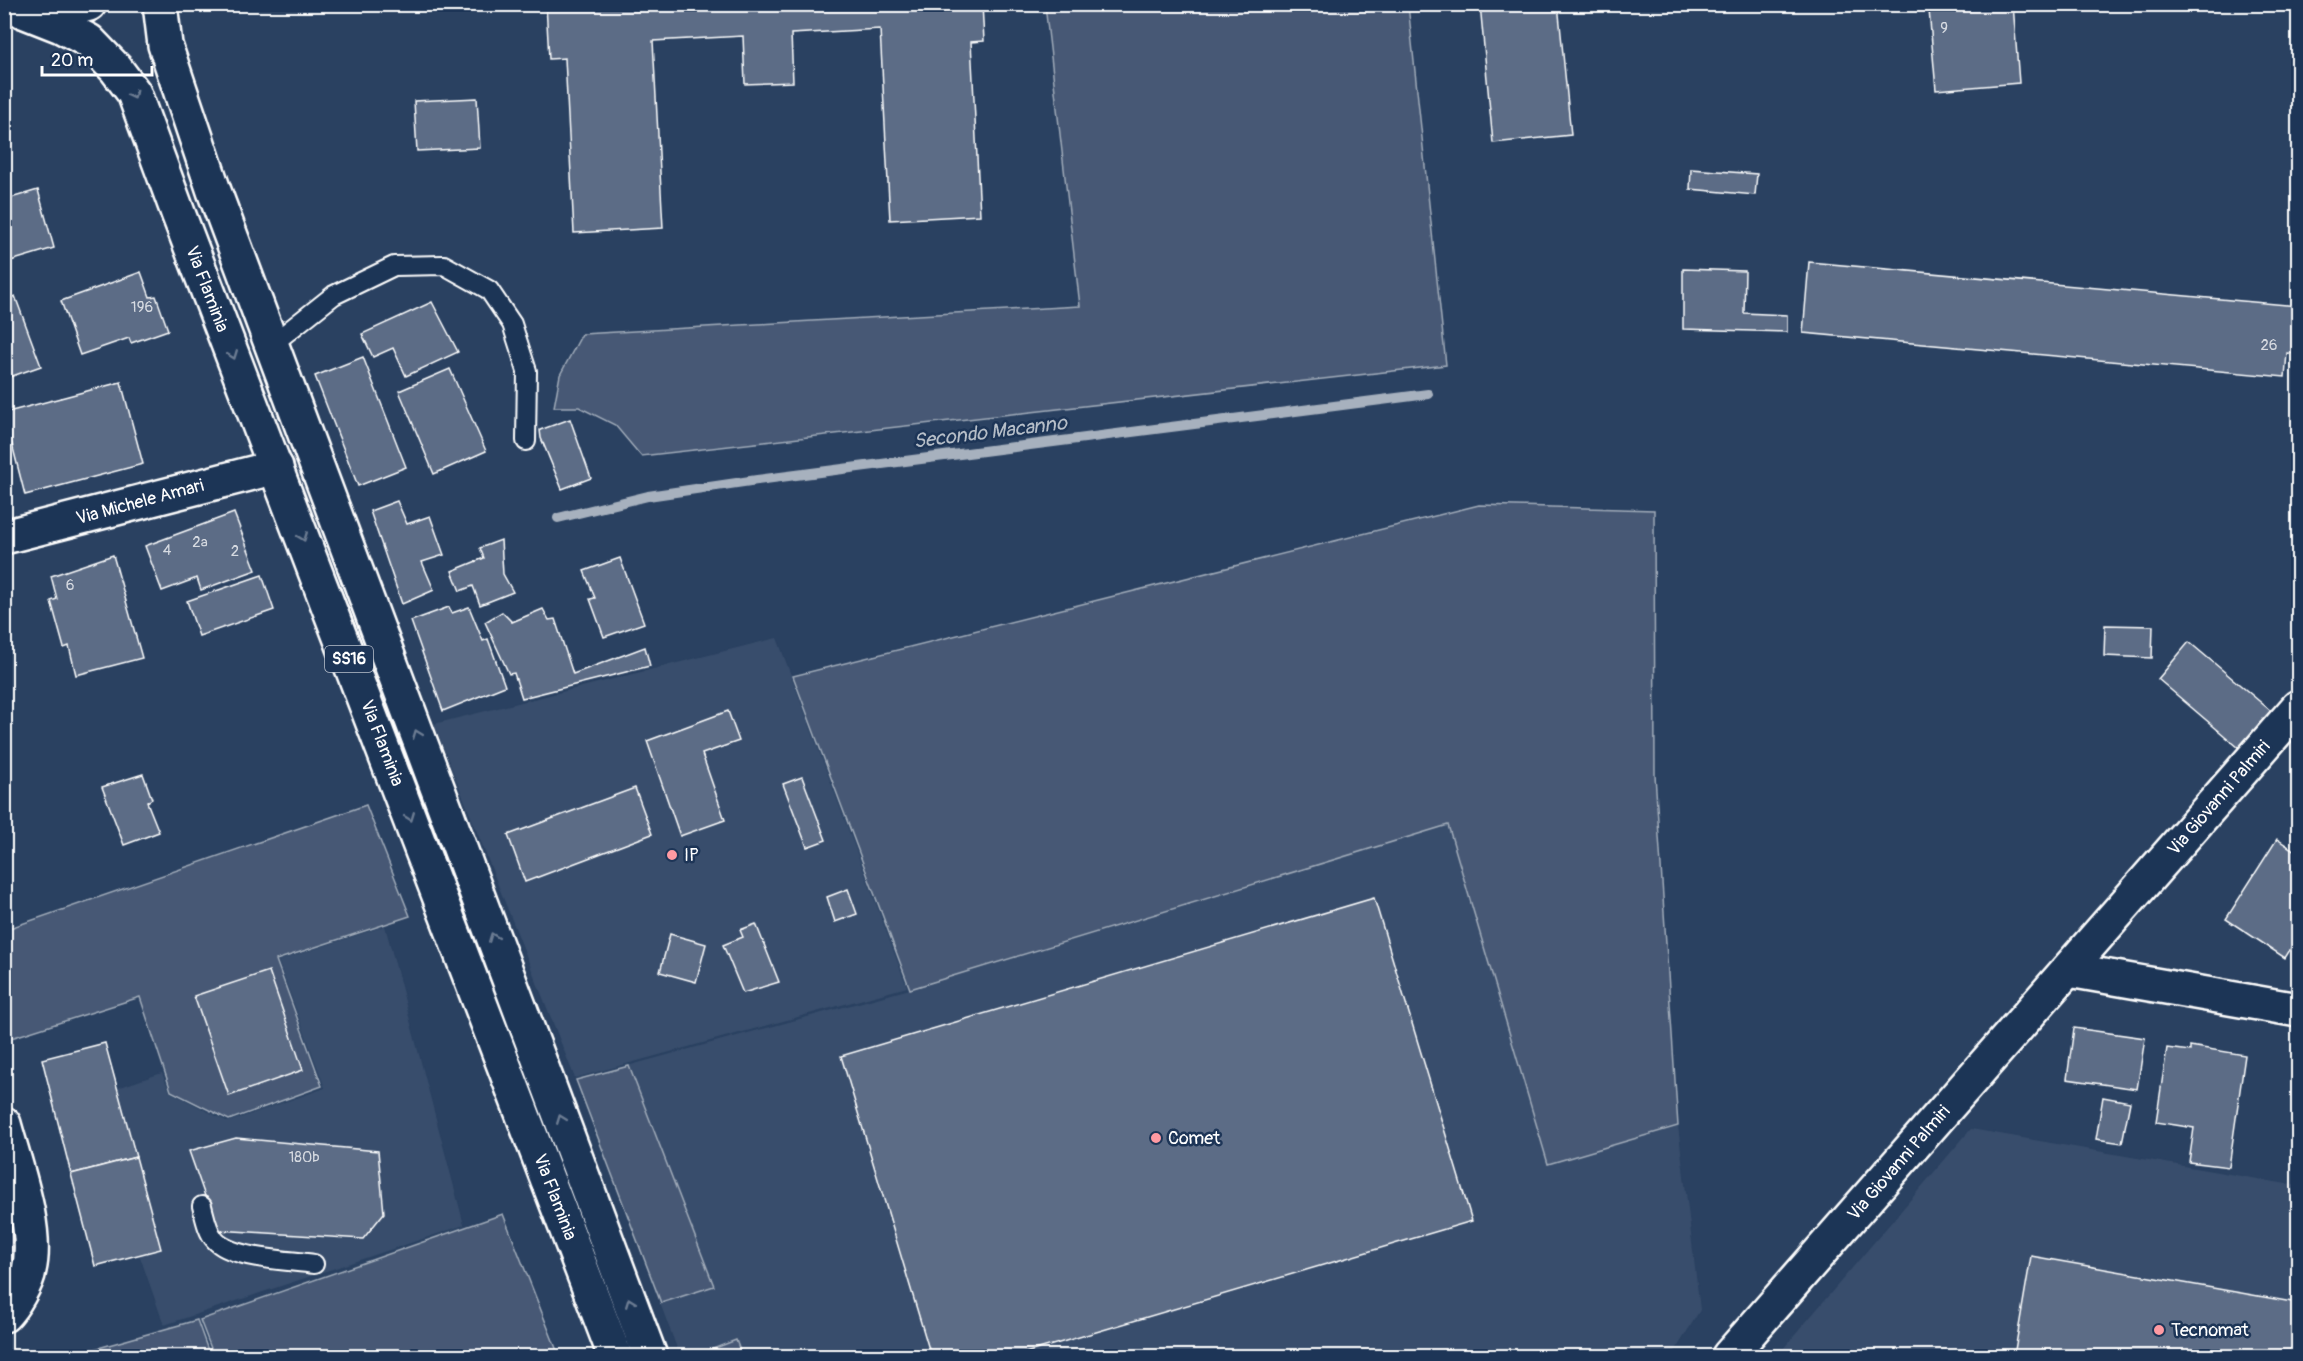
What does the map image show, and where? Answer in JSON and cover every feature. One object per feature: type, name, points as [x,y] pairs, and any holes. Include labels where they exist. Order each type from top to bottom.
[{"type":"main road","name":"SS16","points":[[14,8],[67,10],[89,4]]},
{"type":"main road","name":"Via Flaminia","points":[[160,4],[165,45],[214,191],[650,1356]]},
{"type":"main road","name":"Via Flaminia","points":[[14,8],[61,26],[89,41],[116,69],[134,93],[615,1356]]},
{"type":"main road","name":"Via Michele Amari","points":[[4,537],[276,467]]},
{"type":"main road","name":"Via Giovanni Palmiri","points":[[1729,1356],[2298,707]]},
{"type":"main road","points":[[2069,970],[2298,1010]]},
{"type":"main road","points":[[4,1124],[32,1232],[29,1271],[11,1308],[4,1315]]},
{"type":"lane","points":[[271,345],[334,295],[394,266],[444,265],[489,290],[512,324],[527,372],[526,441]]},
{"type":"lane","points":[[202,1206],[206,1223],[215,1241],[235,1253],[314,1264]]},
{"type":"shaded area","points":[[1045,5],[1408,5],[1446,365],[641,456],[615,425],[579,407],[554,407],[560,375],[582,334],[1080,306]]},
{"type":"shaded area","points":[[1479,505],[1654,510],[1655,775],[1678,1126],[1548,1164],[1448,825],[910,989],[793,676]]},
{"type":"shaded area","name":"IP","points":[[777,638],[907,987],[575,1078],[434,724]]},
{"type":"shaded area","points":[[366,805],[410,916],[276,960],[322,1086],[229,1120],[171,1091],[140,997],[5,1040],[4,930]]},
{"type":"shaded area","points":[[1448,825],[1548,1164],[1678,1126],[1700,1310],[1672,1356],[680,1356],[576,1080],[910,989]]},
{"type":"shaded area","points":[[385,926],[464,1225],[164,1325],[85,1099],[162,1073],[170,1092],[228,1122],[325,1088],[278,961]]},
{"type":"shaded area","points":[[629,1066],[714,1286],[661,1303],[576,1080]]},
{"type":"shaded area","points":[[1971,1129],[2298,1186],[2298,1356],[1777,1356]]},
{"type":"shaded area","points":[[4,1187],[15,1235],[14,1258],[5,1283]]},
{"type":"shaded area","points":[[503,1214],[559,1356],[214,1356],[200,1320]]},
{"type":"shaded area","points":[[197,1320],[210,1356],[70,1356]]},
{"type":"shaded area","points":[[736,1340],[742,1356],[695,1356]]},
{"type":"building","points":[[546,4],[982,4],[984,41],[971,42],[980,215],[890,220],[880,29],[791,34],[793,82],[745,84],[743,36],[653,41],[663,228],[574,233],[565,58],[549,59]]},
{"type":"building","points":[[1480,4],[1558,4],[1571,135],[1493,143]]},
{"type":"building","points":[[2013,4],[2019,83],[1936,90],[1929,10]]},
{"type":"building","points":[[477,98],[480,148],[417,151],[414,101]]},
{"type":"building","points":[[1691,169],[1757,174],[1755,195],[1690,189]]},
{"type":"building","points":[[38,190],[54,248],[4,263],[4,200]]},
{"type":"building","points":[[1809,262],[2298,306],[2298,354],[2287,353],[2285,377],[1803,333]]},
{"type":"building","points":[[1683,269],[1745,271],[1744,313],[1787,315],[1787,332],[1683,329]]},
{"type":"building","points":[[141,272],[150,297],[156,296],[168,330],[131,343],[129,338],[80,355],[61,301]]},
{"type":"building","points":[[15,296],[41,366],[4,379],[4,300]]},
{"type":"building","points":[[432,302],[458,352],[406,376],[393,348],[373,357],[362,334]]},
{"type":"building","points":[[363,357],[406,467],[358,486],[315,376]]},
{"type":"building","points":[[450,369],[486,451],[434,474],[399,391]]},
{"type":"building","points":[[121,382],[143,464],[25,495],[4,413]]},
{"type":"building","points":[[570,419],[591,478],[562,489],[541,438],[540,430]]},
{"type":"building","points":[[397,501],[407,524],[430,516],[444,555],[422,562],[434,590],[402,604],[370,511]]},
{"type":"building","points":[[234,513],[256,570],[201,590],[197,578],[162,591],[145,546]]},
{"type":"building","points":[[501,540],[503,574],[513,592],[480,605],[473,586],[460,591],[452,571],[484,558],[480,548]]},
{"type":"building","points":[[113,555],[142,658],[76,675],[69,646],[64,648],[51,601],[57,599],[51,576]]},
{"type":"building","points":[[620,558],[644,623],[604,637],[590,599],[595,598],[584,571]]},
{"type":"building","points":[[262,575],[274,610],[199,636],[187,601]]},
{"type":"building","points":[[449,607],[452,613],[469,607],[483,641],[488,639],[505,686],[443,711],[411,621]]},
{"type":"building","points":[[543,609],[549,620],[555,619],[573,674],[645,647],[650,666],[522,698],[514,673],[509,674],[485,622],[502,612],[512,622]]},
{"type":"building","points":[[2105,625],[2153,626],[2152,658],[2104,656]]},
{"type":"building","points":[[2189,642],[2271,711],[2239,748],[2158,679]]},
{"type":"building","points":[[728,711],[739,741],[702,754],[725,820],[680,836],[647,741]]},
{"type":"building","points":[[143,774],[152,799],[147,802],[159,832],[124,845],[102,787]]},
{"type":"building","points":[[802,777],[826,840],[807,847],[783,784]]},
{"type":"building","points":[[635,788],[652,834],[525,882],[508,835]]},
{"type":"building","points":[[2277,839],[2298,853],[2298,937],[2285,958],[2226,919]]},
{"type":"building","points":[[848,889],[857,914],[835,922],[827,897]]},
{"type":"building","name":"Comet","points":[[1374,898],[1472,1221],[1015,1356],[931,1356],[841,1056]]},
{"type":"building","points":[[756,924],[779,982],[743,993],[723,945],[743,937],[740,930]]},
{"type":"building","points":[[670,934],[706,944],[696,982],[660,972]]},
{"type":"building","points":[[269,971],[303,1070],[229,1096],[194,996]]},
{"type":"building","points":[[2074,1028],[2145,1038],[2137,1089],[2067,1079]]},
{"type":"building","points":[[105,1043],[136,1157],[71,1174],[42,1059]]},
{"type":"building","points":[[2190,1046],[2245,1055],[2229,1167],[2189,1162],[2194,1128],[2156,1122],[2167,1048],[2190,1051]]},
{"type":"building","points":[[2103,1097],[2130,1102],[2122,1143],[2096,1139]]},
{"type":"building","points":[[236,1138],[378,1151],[384,1213],[363,1239],[217,1230],[189,1151]]},
{"type":"building","points":[[136,1157],[161,1249],[95,1266],[71,1174]]},
{"type":"building","name":"Tecnomat","points":[[2031,1256],[2298,1303],[2298,1356],[2014,1356]]},
{"type":"waterway","name":"Secondo Macanno","points":[[558,518],[648,496],[757,480],[1428,394]]},
{"type":"place","name":"IP","points":[[672,855]]},
{"type":"place","name":"Comet","points":[[1156,1138]]},
{"type":"place","name":"Tecnomat","points":[[2159,1330]]}]
